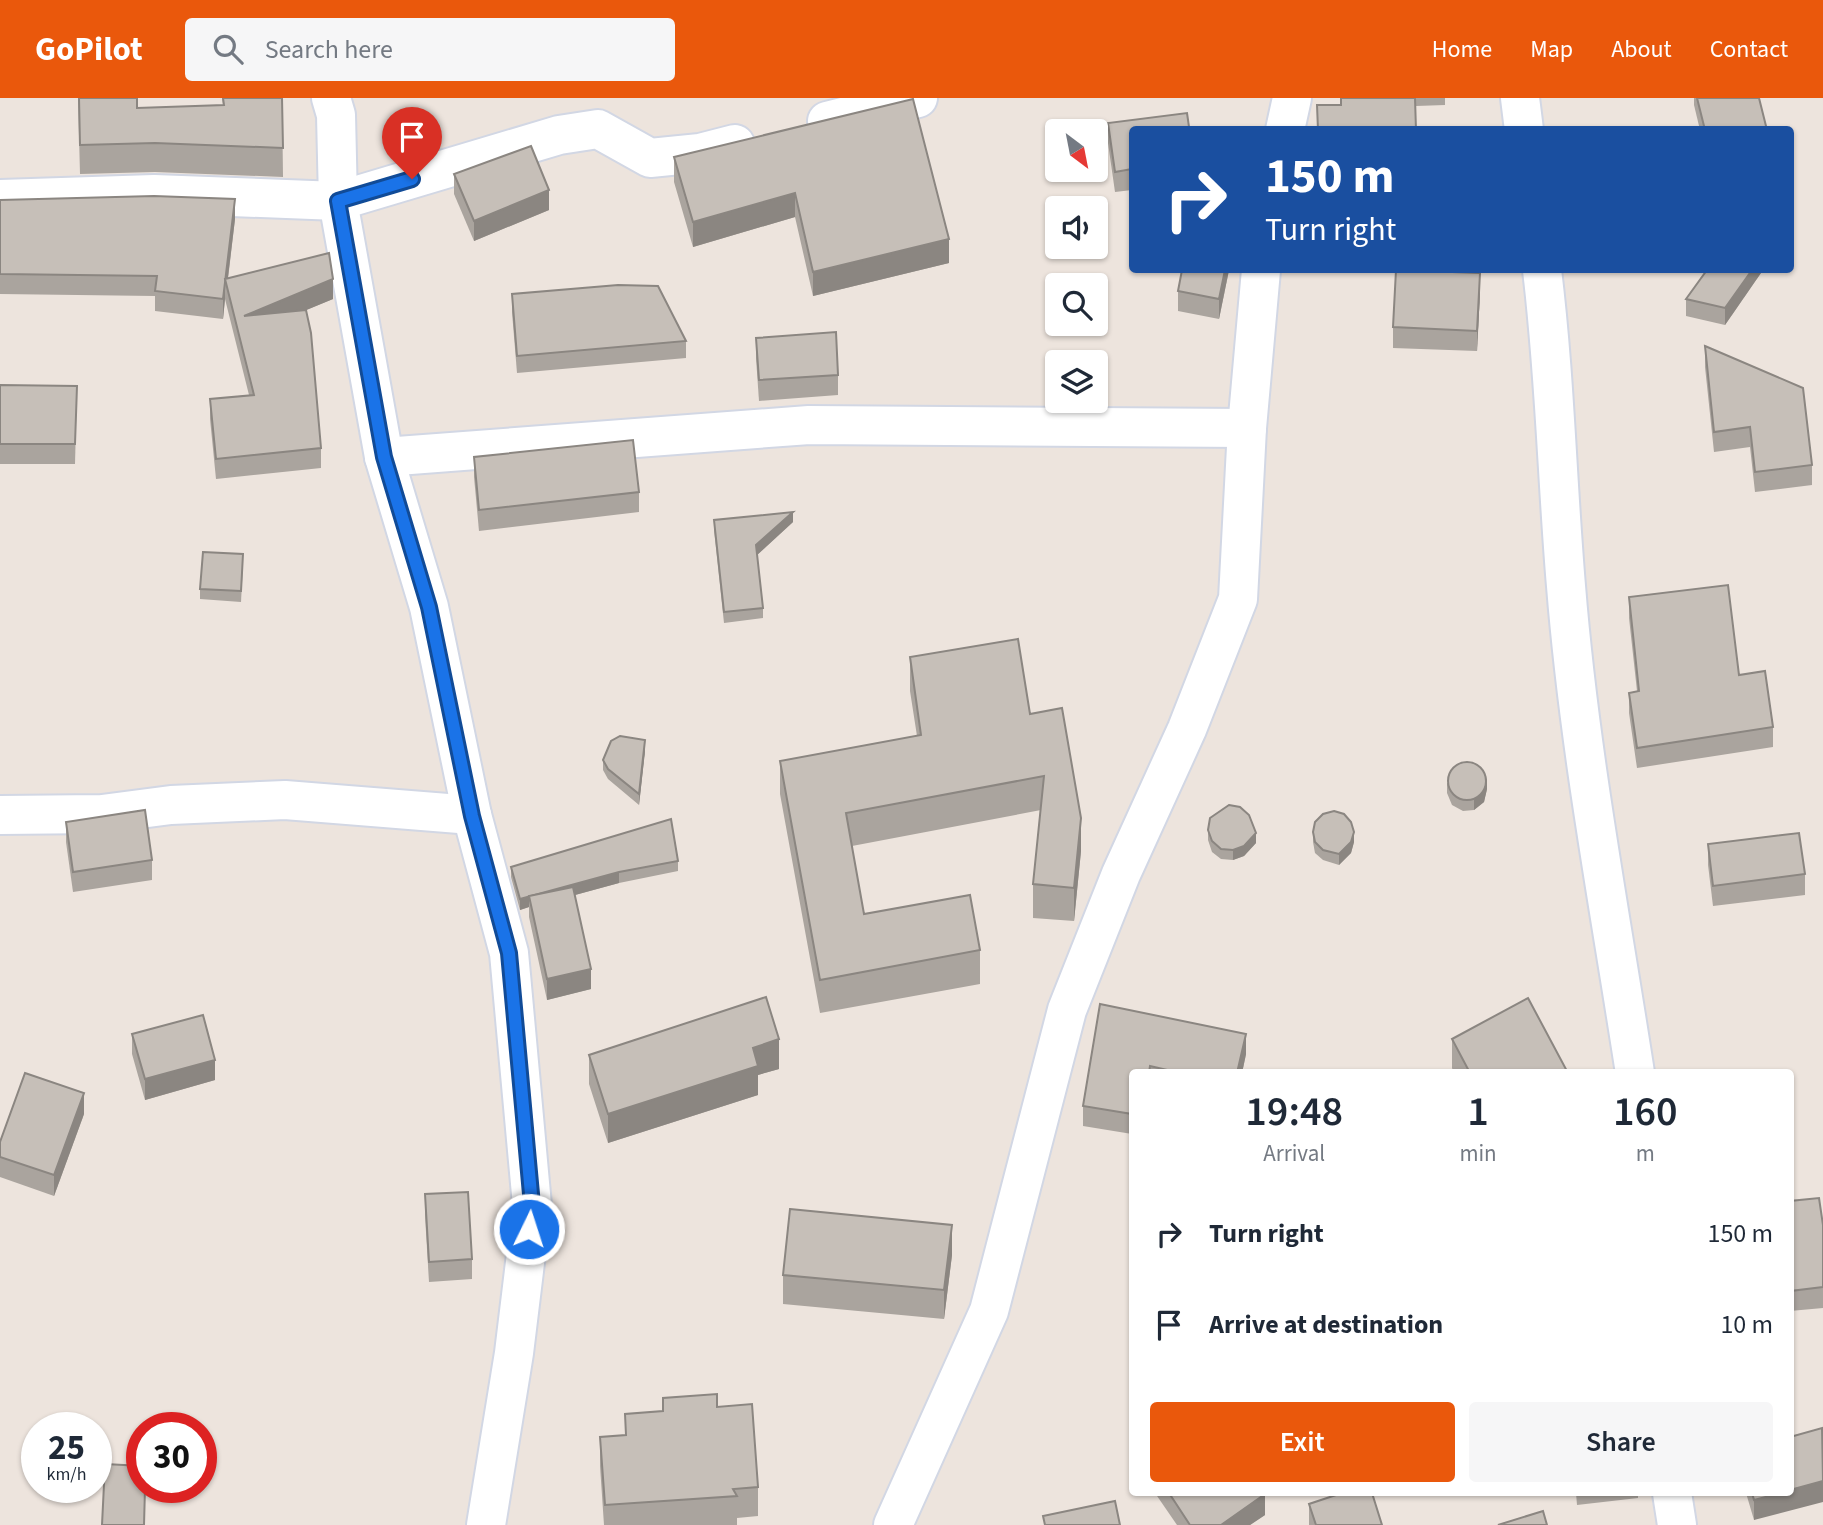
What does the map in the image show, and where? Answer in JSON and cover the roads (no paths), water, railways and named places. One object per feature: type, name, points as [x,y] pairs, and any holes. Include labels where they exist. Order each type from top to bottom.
[{"type":"street","points":[[331,98],[336,115],[338,201],[384,457],[429,607],[472,816],[509,953],[532,1205],[514,1353],[486,1525]]},
{"type":"street","points":[[0,199],[153,194],[338,201],[559,135],[598,129],[650,158],[700,153],[918,98]]},
{"type":"street","points":[[1286,126],[1292,98]]},
{"type":"street","points":[[1520,98],[1524,126]]},
{"type":"street","points":[[893,1525],[989,1311],[1068,1010],[1121,874],[1187,729],[1238,599],[1247,428],[1261,273]]},
{"type":"street","points":[[1542,273],[1549,328],[1566,588],[1594,811],[1634,1069]]},
{"type":"street","points":[[384,457],[809,425],[1247,428]]},
{"type":"street","points":[[0,815],[102,814],[171,805],[285,800],[472,816]]},
{"type":"street","points":[[1672,1496],[1676,1525]]}]
